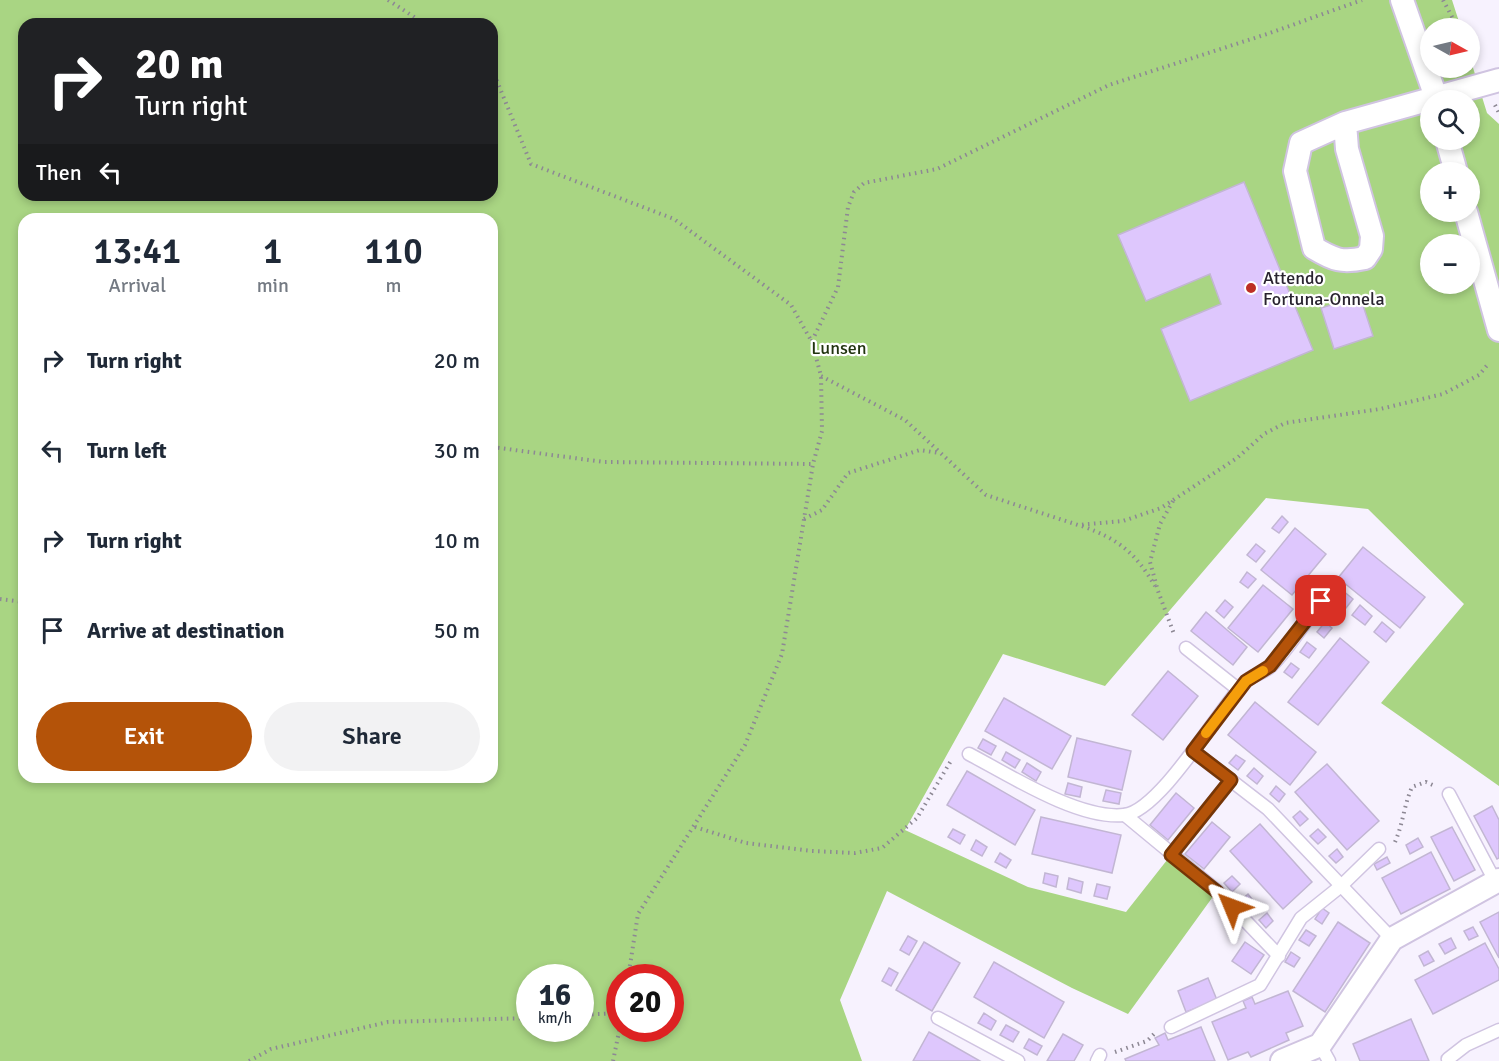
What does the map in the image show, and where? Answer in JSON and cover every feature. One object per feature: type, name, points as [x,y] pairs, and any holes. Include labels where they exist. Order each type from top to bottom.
[{"type":"street","points":[[1402,0],[1434,90]]},
{"type":"street","points":[[1466,90],[1499,80]]},
{"type":"street","points":[[1345,123],[1347,149],[1372,236],[1371,249],[1365,258],[1352,261],[1335,260],[1314,249],[1294,171],[1301,143],[1345,123],[1420,103]]},
{"type":"street","points":[[1469,222],[1499,330]]},
{"type":"street","points":[[1282,1061],[1325,1053],[1392,939],[1498,884]]},
{"type":"lane","points":[[969,754],[1050,797],[1097,813],[1125,815],[1147,805],[1193,751],[1246,681],[1270,666],[1321,601]]},
{"type":"lane","points":[[1186,648],[1239,690]]},
{"type":"lane","points":[[1193,751],[1268,809],[1392,939]]},
{"type":"lane","points":[[1171,855],[1231,780]]},
{"type":"lane","points":[[1449,794],[1498,884]]},
{"type":"lane","points":[[1125,815],[1216,891],[1279,956]]},
{"type":"lane","points":[[1171,1028],[1260,985],[1301,918],[1341,886],[1379,849]]},
{"type":"lane","points":[[938,1018],[1018,1061]]},
{"type":"lane","points":[[1449,1061],[1448,1059],[1466,1045],[1499,1030]]},
{"type":"path","points":[[388,0],[416,18]]},
{"type":"path","points":[[812,342],[838,287],[848,207],[854,192],[864,183],[937,170],[1109,85],[1267,34],[1362,0]]},
{"type":"path","points":[[1443,0],[1453,18]]},
{"type":"path","points":[[498,84],[531,164],[674,219],[791,305],[812,342],[821,376],[822,431],[813,464],[782,654],[745,745],[638,914],[630,964]]},
{"type":"path","points":[[1078,525],[1123,521],[1161,508],[1237,458],[1264,434],[1285,423],[1380,409],[1443,394],[1479,375],[1489,363]]},
{"type":"path","points":[[821,376],[905,420],[986,495],[1108,535],[1130,552],[1145,568],[1158,591]]},
{"type":"path","points":[[498,448],[604,462],[813,464]]},
{"type":"path","points":[[804,519],[822,510],[848,473],[920,450],[940,453]]},
{"type":"path","points":[[1174,500],[1160,524],[1150,562],[1171,630],[1186,648]]},
{"type":"path","points":[[0,599],[18,601]]},
{"type":"path","points":[[695,827],[746,843],[812,851],[855,853],[882,848],[917,818],[958,749],[969,754]]},
{"type":"path","points":[[1379,849],[1394,845],[1401,827],[1405,803],[1412,787],[1426,782],[1449,794]]},
{"type":"path","points":[[249,1061],[271,1049],[388,1023],[516,1018]]},
{"type":"path","points":[[1099,1058],[1128,1049],[1146,1041],[1159,1030],[1171,1028]]},
{"type":"path","points":[[613,1061],[617,1042]]},
{"type":"green space","name":"Lunsen","points":[[0,0],[1452,0],[1458,18],[1420,18],[1420,78],[1476,78],[1480,90],[1420,90],[1420,150],[1480,150],[1480,90],[1487,113],[1499,124],[1499,786],[1381,703],[1464,604],[1368,509],[1266,498],[1105,686],[1003,654],[905,830],[1028,887],[1126,912],[1171,855],[1217,891],[1128,1014],[1072,988],[887,891],[840,1000],[862,1061],[0,1061]]},
{"type":"building","name":"Attendo Fortuna-Onnela","points":[[1244,182],[1313,350],[1190,401],[1161,329],[1221,304],[1210,274],[1146,301],[1118,235]]},
{"type":"building","points":[[1360,296],[1373,336],[1334,349],[1321,308]]},
{"type":"building","points":[[1282,516],[1288,522],[1279,533],[1272,528]]},
{"type":"building","points":[[1295,528],[1326,554],[1292,595],[1261,570]]},
{"type":"building","points":[[1256,544],[1265,551],[1256,562],[1247,555]]},
{"type":"building","points":[[1363,547],[1425,597],[1400,628],[1338,578]]},
{"type":"building","points":[[1247,572],[1256,579],[1248,588],[1240,582]]},
{"type":"building","points":[[1263,585],[1293,609],[1258,652],[1228,628]]},
{"type":"building","points":[[1342,590],[1353,599],[1346,608],[1335,599]]},
{"type":"building","points":[[1225,600],[1233,607],[1224,618],[1216,611]]},
{"type":"building","points":[[1360,605],[1372,616],[1365,625],[1352,615]]},
{"type":"building","points":[[1206,612],[1247,647],[1233,665],[1191,631]]},
{"type":"building","points":[[1325,622],[1332,628],[1324,638],[1317,632]]},
{"type":"building","points":[[1382,622],[1394,632],[1386,642],[1374,632]]},
{"type":"building","points":[[1340,638],[1369,662],[1318,725],[1288,702]]},
{"type":"building","points":[[1307,642],[1316,649],[1309,658],[1300,652]]},
{"type":"building","points":[[1291,663],[1299,669],[1292,678],[1284,672]]},
{"type":"building","points":[[1168,671],[1198,696],[1163,740],[1132,715]]},
{"type":"building","points":[[1004,698],[1071,736],[1052,769],[985,731]]},
{"type":"building","points":[[1255,702],[1316,752],[1290,785],[1228,735]]},
{"type":"building","points":[[1077,738],[1131,751],[1122,790],[1068,777]]},
{"type":"building","points":[[983,739],[996,746],[991,755],[978,748]]},
{"type":"building","points":[[1006,752],[1020,760],[1015,768],[1002,760]]},
{"type":"building","points":[[1236,755],[1245,761],[1238,770],[1229,763]]},
{"type":"building","points":[[1027,763],[1041,772],[1036,781],[1022,772]]},
{"type":"building","points":[[1327,764],[1379,821],[1347,850],[1295,792]]},
{"type":"building","points":[[1254,768],[1263,776],[1257,784],[1247,776]]},
{"type":"building","points":[[967,771],[1035,810],[1015,845],[947,805]]},
{"type":"building","points":[[1068,783],[1082,787],[1080,797],[1065,794]]},
{"type":"building","points":[[1276,786],[1285,794],[1279,802],[1270,794]]},
{"type":"building","points":[[1106,790],[1121,793],[1119,804],[1103,801]]},
{"type":"building","points":[[1176,793],[1194,808],[1168,840],[1150,825]]},
{"type":"building","points":[[1492,806],[1499,820],[1499,858],[1497,859],[1474,816]]},
{"type":"building","points":[[1300,811],[1308,819],[1300,826],[1293,817]]},
{"type":"building","points":[[1041,817],[1121,835],[1112,873],[1032,854]]},
{"type":"building","points":[[1212,822],[1230,837],[1204,869],[1185,854]]},
{"type":"building","points":[[1260,824],[1312,882],[1283,909],[1230,851]]},
{"type":"building","points":[[1452,827],[1475,870],[1454,881],[1431,837]]},
{"type":"building","points":[[953,829],[965,835],[960,844],[948,837]]},
{"type":"building","points":[[1318,829],[1326,837],[1318,844],[1310,836]]},
{"type":"building","points":[[1418,838],[1423,847],[1410,854],[1406,845]]},
{"type":"building","points":[[976,840],[987,847],[982,856],[971,850]]},
{"type":"building","points":[[1337,849],[1343,857],[1336,863],[1329,856]]},
{"type":"building","points":[[1431,852],[1450,889],[1401,914],[1382,878]]},
{"type":"building","points":[[1000,853],[1011,860],[1006,868],[995,862]]},
{"type":"building","points":[[1387,857],[1390,863],[1377,870],[1374,864]]},
{"type":"building","points":[[1045,873],[1058,876],[1056,887],[1043,883]]},
{"type":"building","points":[[1232,876],[1240,884],[1232,892],[1224,883]]},
{"type":"building","points":[[1069,878],[1083,882],[1081,893],[1067,889]]},
{"type":"building","points":[[1097,884],[1110,887],[1107,899],[1094,896]]},
{"type":"building","points":[[1248,894],[1255,903],[1248,909],[1240,901]]},
{"type":"building","points":[[1322,908],[1329,913],[1322,924],[1315,919]]},
{"type":"building","points":[[1499,912],[1499,958],[1480,922]]},
{"type":"building","points":[[1267,913],[1273,921],[1266,928],[1259,920]]},
{"type":"building","points":[[1338,922],[1370,943],[1325,1012],[1293,991]]},
{"type":"building","points":[[1473,927],[1478,936],[1469,940],[1464,931]]},
{"type":"building","points":[[1306,930],[1316,936],[1309,946],[1299,940]]},
{"type":"building","points":[[908,936],[917,941],[909,955],[900,950]]},
{"type":"building","points":[[1451,938],[1456,948],[1445,954],[1439,944]]},
{"type":"building","points":[[924,942],[960,963],[932,1011],[896,990]]},
{"type":"building","points":[[1245,942],[1264,955],[1251,974],[1232,961]]},
{"type":"building","points":[[1485,943],[1499,969],[1499,980],[1433,1014],[1415,980]]},
{"type":"building","points":[[1428,951],[1434,961],[1424,966],[1419,956]]},
{"type":"building","points":[[1291,952],[1300,958],[1294,967],[1285,962]]},
{"type":"building","points":[[994,962],[1064,1002],[1044,1038],[974,997]]},
{"type":"building","points":[[889,968],[898,973],[891,986],[882,981]]},
{"type":"building","points":[[1208,978],[1217,1000],[1186,1012],[1178,991]]},
{"type":"building","points":[[1288,991],[1303,1026],[1286,1033],[1289,1040],[1251,1057],[1248,1052],[1228,1060],[1212,1022],[1246,1008],[1243,1001],[1252,997],[1255,1004]]},
{"type":"building","points":[[984,1013],[996,1021],[991,1030],[978,1023]]},
{"type":"building","points":[[1411,1019],[1429,1061],[1360,1061],[1353,1044]]},
{"type":"building","points":[[1006,1025],[1019,1032],[1013,1042],[1000,1035]]},
{"type":"building","points":[[1201,1027],[1215,1061],[1126,1061],[1125,1059],[1159,1045],[1155,1038],[1165,1033],[1168,1040]]},
{"type":"building","points":[[929,1032],[980,1061],[913,1061]]},
{"type":"building","points":[[1063,1034],[1083,1045],[1074,1061],[1047,1061]]},
{"type":"building","points":[[1029,1039],[1042,1046],[1037,1055],[1024,1048]]},
{"type":"slow traffic","points":[[1206,733],[1246,681],[1263,671]]},
{"type":"place","name":"Attendo Fortuna-Onnela","points":[[1251,288]]},
{"type":"route","points":[[1232,907],[1171,855],[1231,780],[1193,751],[1246,681],[1270,666],[1321,601]]}]
